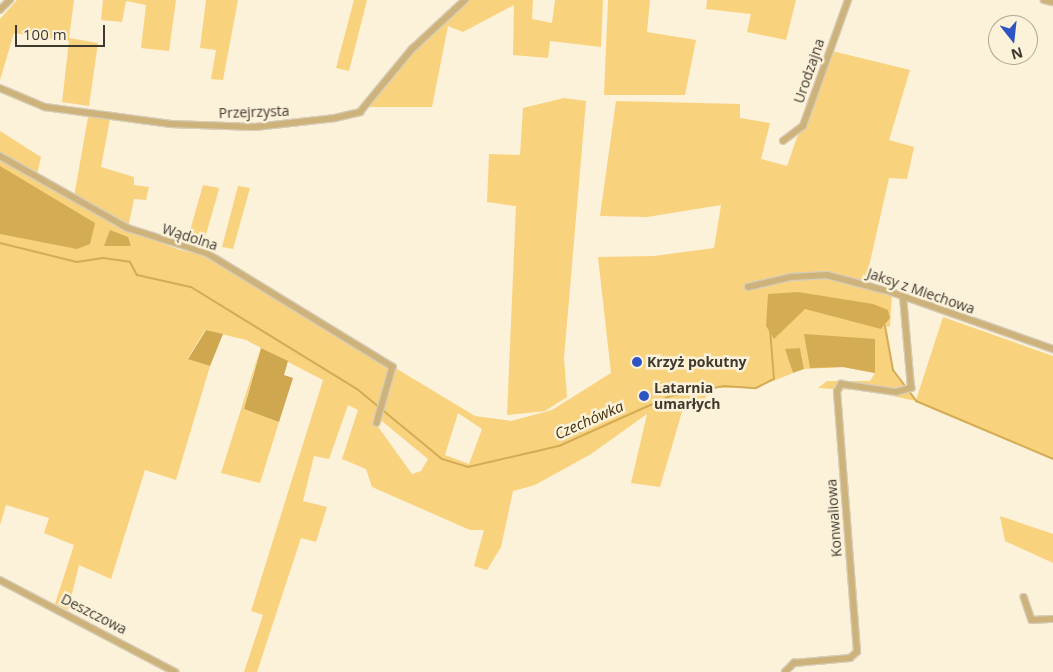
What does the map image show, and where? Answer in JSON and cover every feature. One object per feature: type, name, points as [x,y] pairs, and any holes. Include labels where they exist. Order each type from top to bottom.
[{"type":"street","points":[[0,10],[10,0]]},
{"type":"street","name":"Przejrzysta","points":[[0,88],[44,107],[171,124],[255,127],[335,118],[360,112],[412,49],[465,0]]},
{"type":"street","name":"Urodzajna","points":[[783,142],[803,126],[848,0]]},
{"type":"street","points":[[1044,0],[1053,2]]},
{"type":"street","name":"Wądolna","points":[[0,156],[128,228],[207,253],[393,367],[377,423]]},
{"type":"street","name":"Jaksy z Miechowa","points":[[748,287],[790,277],[827,275],[904,297],[1053,349]]},
{"type":"street","name":"Konwaliowa","points":[[786,670],[794,663],[850,658],[858,652],[837,392],[841,384],[903,392],[912,384],[904,297]]},
{"type":"street","name":"Deszczowa","points":[[0,580],[175,672]]},
{"type":"street","points":[[1024,597],[1032,620],[1053,619]]},
{"type":"shaded area","points":[[17,0],[74,0],[69,38],[98,43],[89,106],[62,102],[69,41],[14,33],[0,80],[0,19]]},
{"type":"shaded area","points":[[103,0],[176,0],[169,51],[141,48],[146,5],[126,1],[122,22],[101,20]]},
{"type":"shaded area","points":[[206,0],[238,0],[223,80],[211,79],[216,50],[200,48]]},
{"type":"shaded area","points":[[354,0],[367,0],[349,71],[336,68]]},
{"type":"shaded area","points":[[469,0],[533,0],[532,19],[552,23],[555,0],[603,0],[601,47],[550,41],[548,58],[513,55],[514,5],[463,32],[448,26],[432,107],[369,107],[416,49]]},
{"type":"shaded area","points":[[608,0],[650,0],[647,32],[696,40],[685,95],[604,95]]},
{"type":"shaded area","points":[[707,0],[796,0],[786,40],[747,32],[751,14],[706,9]]},
{"type":"shaded area","points":[[828,50],[910,70],[889,140],[914,147],[907,179],[889,178],[865,284],[892,292],[890,327],[885,326],[893,370],[916,400],[943,317],[1053,356],[1053,459],[916,401],[869,391],[818,388],[827,381],[870,381],[875,373],[843,367],[804,369],[800,348],[786,350],[793,373],[756,388],[710,388],[703,403],[684,405],[660,487],[631,483],[647,414],[591,454],[535,485],[513,491],[501,547],[487,570],[474,566],[484,530],[470,530],[372,487],[366,469],[342,459],[358,410],[348,405],[329,459],[314,456],[303,501],[327,507],[316,542],[301,538],[257,672],[244,672],[263,615],[251,611],[323,380],[246,340],[205,330],[188,358],[210,366],[176,480],[145,470],[111,579],[79,565],[68,610],[55,604],[74,545],[44,533],[49,518],[6,505],[0,525],[0,159],[40,178],[108,222],[180,250],[209,256],[475,416],[511,421],[552,410],[611,373],[598,257],[654,256],[714,248],[721,205],[647,217],[600,216],[616,101],[740,104],[740,118],[770,123],[761,159],[787,166]],"holes":[[[458,413],[482,429],[469,464],[445,455]],[[377,417],[428,459],[421,471],[412,474],[376,424]]]},
{"type":"shaded area","points":[[564,98],[586,101],[564,358],[567,397],[545,411],[507,415],[516,206],[487,202],[489,154],[520,155],[523,108]]},
{"type":"shaded area","points":[[88,117],[110,119],[101,167],[134,177],[134,185],[149,187],[146,200],[134,199],[128,228],[74,197]]},
{"type":"shaded area","points":[[0,131],[41,157],[37,174],[0,156]]},
{"type":"shaded area","points":[[0,166],[95,223],[90,244],[77,249],[0,234]]},
{"type":"shaded area","points":[[203,185],[219,188],[202,248],[186,245]]},
{"type":"shaded area","points":[[238,186],[250,188],[233,249],[222,247]]},
{"type":"shaded area","points":[[110,230],[128,237],[131,246],[104,246]]},
{"type":"shaded area","points":[[798,292],[873,304],[888,310],[890,318],[881,329],[805,309],[774,339],[766,326],[768,294]]},
{"type":"shaded area","points":[[206,330],[223,334],[210,366],[188,359]]},
{"type":"shaded area","points":[[804,334],[875,339],[875,373],[843,367],[810,368]]},
{"type":"shaded area","points":[[261,348],[288,361],[284,375],[293,378],[279,422],[244,409]]},
{"type":"shaded area","points":[[800,348],[804,369],[793,373],[785,349]]},
{"type":"shaded area","points":[[260,349],[244,409],[279,422],[260,483],[221,473]]},
{"type":"shaded area","points":[[1000,516],[1053,534],[1053,563],[1005,541]]},
{"type":"waterway","name":"Czechówka","points":[[0,243],[77,262],[103,258],[130,262],[137,275],[191,287],[357,389],[442,459],[468,467],[559,446],[670,396],[724,386],[756,388],[774,379],[770,329]]},
{"type":"waterway","name":"Czechówka","points":[[885,326],[893,370],[916,401],[1053,459]]},
{"type":"place","name":"Krzyż pokutny","points":[[637,362]]},
{"type":"place","name":"Latarnia umarłych","points":[[644,396]]}]
